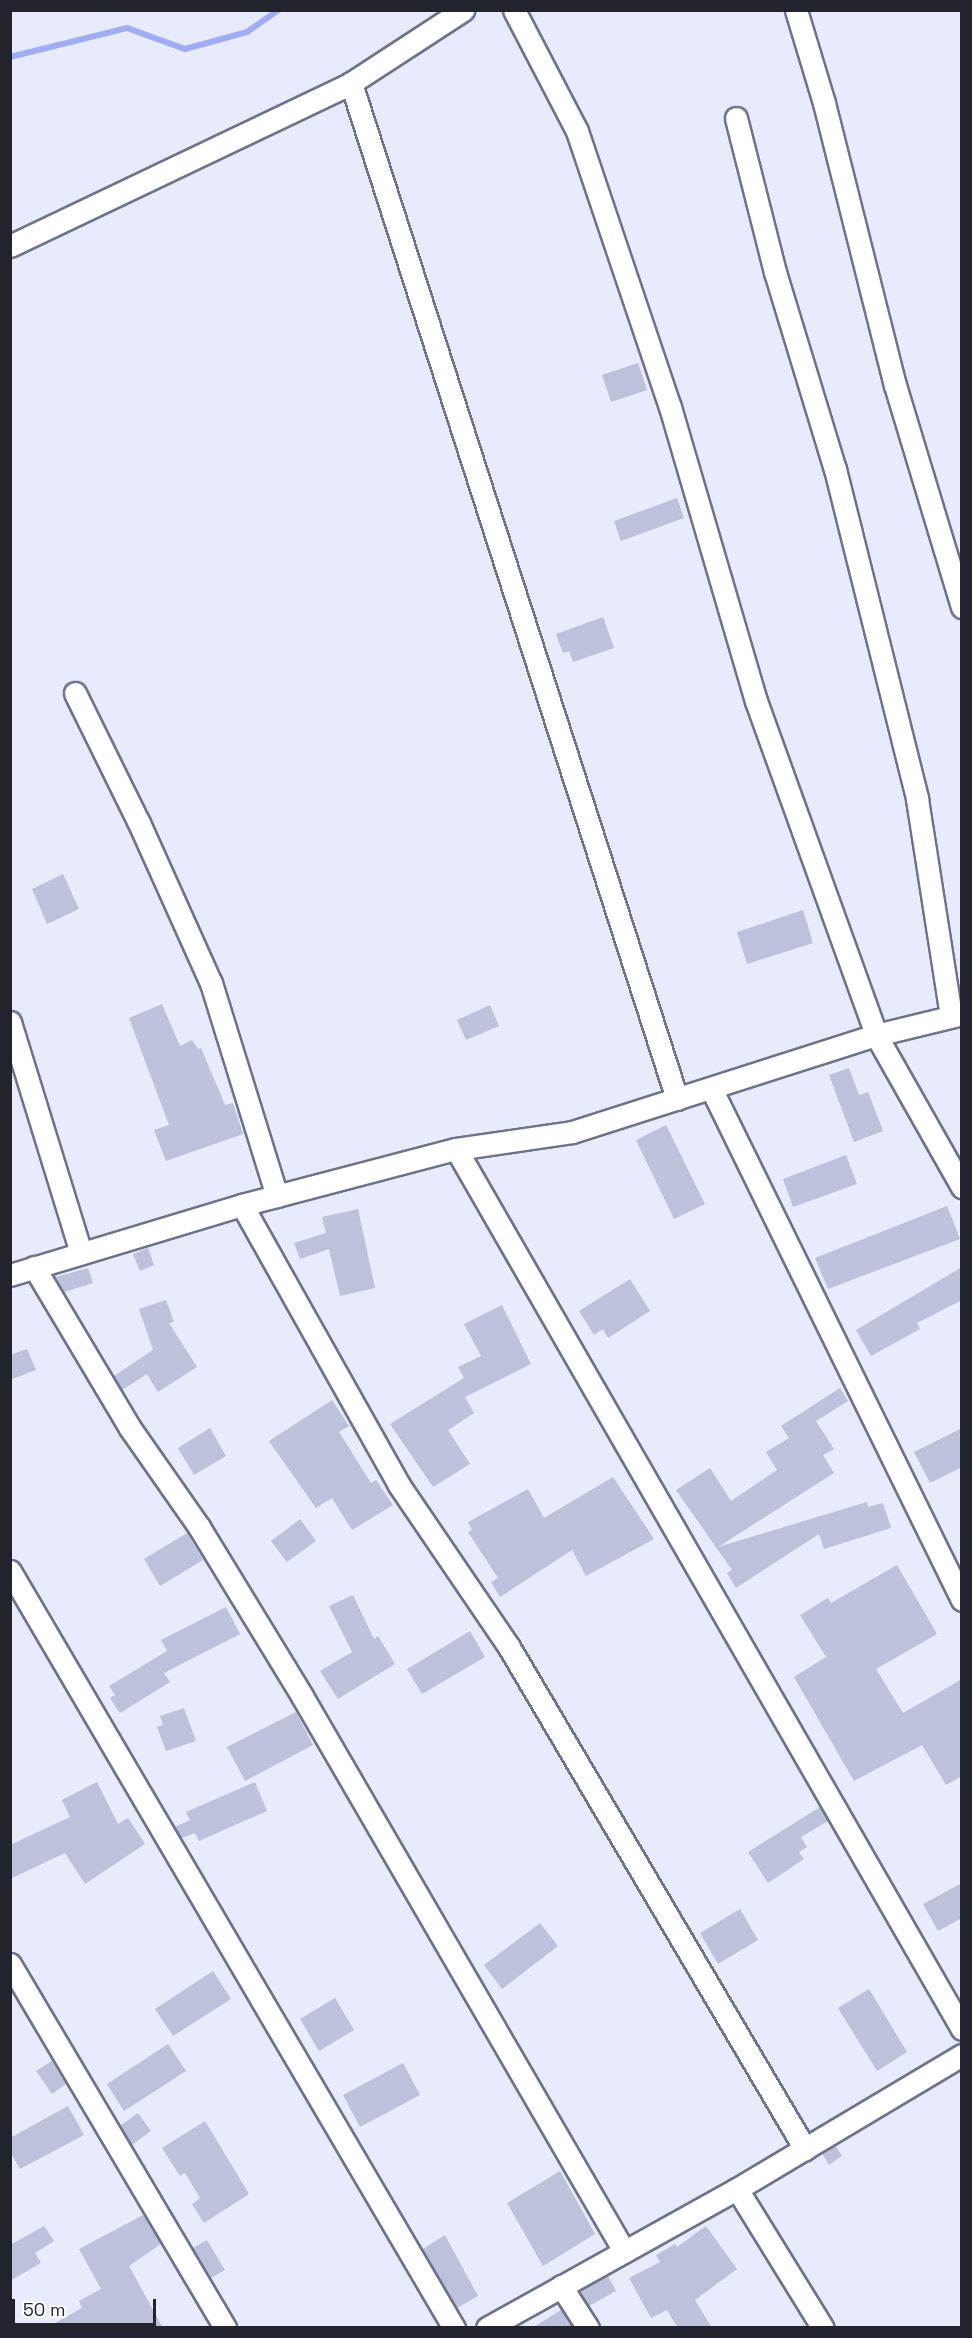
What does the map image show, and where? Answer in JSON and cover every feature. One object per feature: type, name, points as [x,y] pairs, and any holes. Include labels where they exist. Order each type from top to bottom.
[{"type":"street","points":[[10,246],[351,83],[463,10]]},
{"type":"street","points":[[514,10],[577,131],[670,407],[756,701],[876,1035],[962,1187]]},
{"type":"street","points":[[796,10],[824,103],[895,385],[962,607]]},
{"type":"street","points":[[351,83],[677,1099]]},
{"type":"street","points":[[10,1275],[242,1205],[456,1149],[572,1132],[876,1035],[956,1015],[915,788],[835,469],[775,272],[736,118]]},
{"type":"street","points":[[75,693],[211,983],[277,1196]]},
{"type":"street","points":[[10,1022],[81,1253]]},
{"type":"street","points":[[711,1088],[962,1600]]},
{"type":"street","points":[[456,1149],[962,2029]]},
{"type":"street","points":[[242,1205],[399,1485],[509,1647],[805,2149]]},
{"type":"street","points":[[34,1267],[130,1428],[199,1527],[302,1696],[624,2252]]},
{"type":"street","points":[[10,1571],[454,2328]]},
{"type":"street","points":[[10,1964],[225,2328]]},
{"type":"street","points":[[487,2328],[737,2189],[962,2055]]},
{"type":"street","points":[[737,2189],[823,2328]]},
{"type":"street","points":[[561,2286],[588,2328]]},
{"type":"building","points":[[638,363],[647,390],[611,402],[602,375]]},
{"type":"building","points":[[677,498],[684,518],[621,541],[614,521]]},
{"type":"building","points":[[603,617],[614,648],[573,662],[569,651],[563,653],[556,634]]},
{"type":"building","points":[[63,874],[79,909],[47,924],[32,889]]},
{"type":"building","points":[[803,910],[813,943],[747,964],[737,932]]},
{"type":"building","points":[[162,1004],[180,1046],[192,1040],[198,1049],[201,1048],[225,1105],[233,1103],[243,1134],[166,1161],[154,1130],[169,1125],[129,1018]]},
{"type":"building","points":[[490,1005],[499,1026],[466,1040],[457,1020]]},
{"type":"building","points":[[849,1068],[859,1095],[868,1092],[883,1131],[854,1142],[829,1075]]},
{"type":"building","points":[[666,1125],[705,1204],[674,1219],[636,1140]]},
{"type":"building","points":[[846,1155],[857,1184],[793,1207],[783,1179]]},
{"type":"building","points":[[947,1206],[960,1239],[828,1289],[815,1258]]},
{"type":"building","points":[[358,1209],[375,1288],[340,1296],[329,1249],[300,1259],[294,1243],[326,1233],[322,1217]]},
{"type":"building","points":[[148,1248],[154,1265],[140,1271],[133,1254]]},
{"type":"building","points":[[962,1267],[962,1300],[917,1323],[920,1329],[871,1356],[856,1330]]},
{"type":"building","points":[[88,1268],[93,1283],[64,1292],[56,1277]]},
{"type":"building","points":[[630,1279],[650,1311],[608,1338],[603,1329],[594,1335],[579,1311]]},
{"type":"building","points":[[166,1300],[174,1322],[169,1323],[197,1367],[158,1392],[147,1374],[122,1390],[114,1376],[153,1350],[139,1309]]},
{"type":"building","points":[[502,1305],[531,1364],[465,1397],[474,1413],[448,1430],[470,1464],[433,1487],[390,1424],[464,1378],[458,1367],[481,1356],[464,1324]]},
{"type":"building","points":[[27,1349],[36,1370],[10,1380],[10,1355]]},
{"type":"building","points":[[840,1388],[848,1401],[816,1421],[834,1449],[823,1455],[834,1473],[718,1547],[867,1502],[868,1507],[883,1503],[891,1528],[824,1549],[819,1534],[736,1588],[727,1573],[732,1570],[676,1490],[710,1468],[731,1501],[777,1470],[766,1452],[789,1438],[781,1426]]},
{"type":"building","points":[[332,1400],[349,1426],[339,1432],[371,1483],[376,1480],[393,1505],[352,1530],[332,1498],[316,1508],[269,1441]]},
{"type":"building","points":[[210,1428],[226,1456],[194,1475],[178,1448]]},
{"type":"building","points":[[962,1428],[962,1467],[930,1483],[914,1452]]},
{"type":"building","points":[[613,1477],[654,1539],[586,1576],[572,1550],[500,1597],[491,1582],[498,1578],[468,1532],[472,1530],[468,1522],[528,1489],[544,1518]]},
{"type":"building","points":[[300,1519],[316,1541],[287,1562],[271,1541]]},
{"type":"building","points":[[187,1533],[203,1560],[160,1586],[144,1559]]},
{"type":"building","points":[[897,1565],[937,1634],[876,1669],[903,1713],[962,1679],[962,1776],[946,1785],[922,1745],[854,1781],[794,1677],[826,1657],[800,1615],[828,1598],[831,1603]]},
{"type":"building","points":[[353,1595],[374,1639],[378,1636],[395,1664],[338,1699],[320,1671],[352,1652],[329,1606]]},
{"type":"building","points":[[226,1607],[240,1634],[164,1673],[170,1682],[120,1713],[110,1698],[115,1695],[109,1686],[167,1651],[161,1640]]},
{"type":"building","points":[[470,1631],[485,1657],[422,1694],[407,1669]]},
{"type":"building","points":[[184,1708],[196,1741],[166,1751],[157,1727],[163,1725],[160,1716]]},
{"type":"building","points":[[296,1712],[313,1745],[245,1781],[227,1747]]},
{"type":"building","points":[[97,1782],[118,1824],[128,1818],[145,1844],[85,1884],[65,1853],[10,1879],[10,1845],[70,1817],[62,1800]]},
{"type":"building","points":[[255,1782],[267,1811],[199,1841],[195,1833],[181,1838],[175,1827],[190,1820],[186,1812]]},
{"type":"building","points":[[820,1807],[828,1821],[801,1837],[807,1847],[799,1852],[804,1859],[768,1883],[748,1852]]},
{"type":"building","points":[[962,1883],[962,1918],[938,1931],[923,1904]]},
{"type":"building","points":[[740,1909],[758,1940],[718,1964],[700,1933]]},
{"type":"building","points":[[540,1923],[558,1946],[502,1989],[484,1965]]},
{"type":"building","points":[[213,1971],[231,1999],[173,2036],[155,2009]]},
{"type":"building","points":[[869,1989],[907,2052],[877,2071],[838,2008]]},
{"type":"building","points":[[335,1998],[354,2030],[319,2051],[300,2019]]},
{"type":"building","points":[[168,2044],[186,2071],[124,2111],[107,2084]]},
{"type":"building","points":[[52,2061],[66,2084],[52,2094],[36,2071]]},
{"type":"building","points":[[403,2063],[420,2095],[360,2127],[343,2095]]},
{"type":"building","points":[[68,2106],[84,2135],[20,2169],[10,2152],[10,2138]]},
{"type":"building","points":[[138,2113],[151,2131],[132,2145],[120,2126]]},
{"type":"building","points":[[205,2121],[249,2194],[204,2223],[192,2204],[200,2198],[185,2173],[180,2176],[162,2148]]},
{"type":"building","points":[[835,2145],[842,2156],[829,2165],[822,2153]]},
{"type":"building","points":[[560,2171],[595,2234],[543,2266],[507,2203]]},
{"type":"building","points":[[143,2215],[161,2244],[129,2266],[163,2328],[46,2328],[82,2308],[79,2301],[101,2289],[79,2249]]},
{"type":"building","points":[[44,2226],[54,2241],[35,2253],[41,2263],[10,2281],[10,2245]]},
{"type":"building","points":[[706,2226],[737,2269],[695,2300],[712,2328],[678,2328],[667,2310],[651,2318],[629,2278],[660,2262],[656,2255],[675,2244],[677,2247]]},
{"type":"building","points":[[445,2235],[478,2296],[457,2308],[423,2249]]},
{"type":"building","points":[[207,2240],[225,2270],[211,2278],[193,2248]]},
{"type":"building","points":[[608,2276],[616,2291],[589,2306],[580,2292]]},
{"type":"building","points":[[561,2310],[573,2328],[532,2328]]},
{"type":"waterway","points":[[10,57],[127,28],[185,49],[247,32],[279,10]]}]
